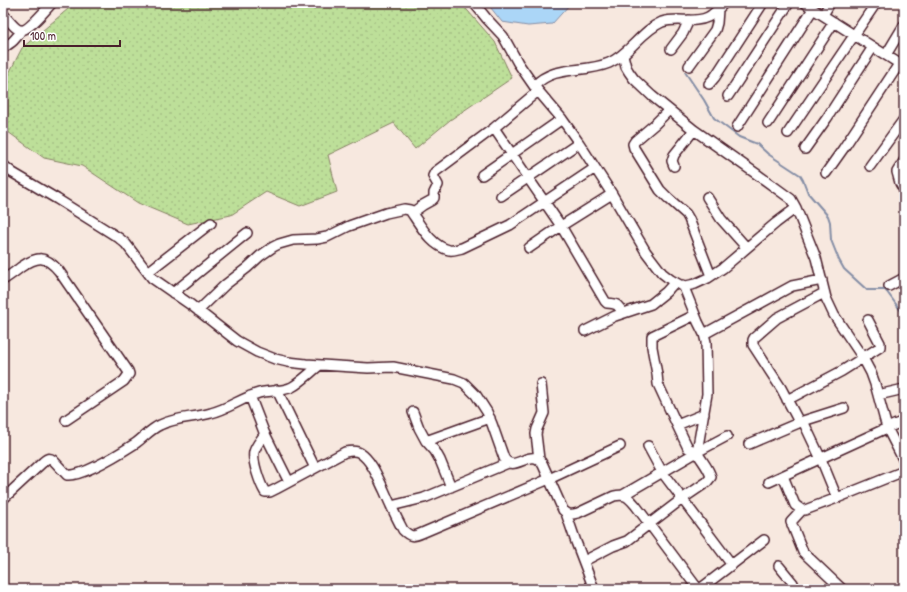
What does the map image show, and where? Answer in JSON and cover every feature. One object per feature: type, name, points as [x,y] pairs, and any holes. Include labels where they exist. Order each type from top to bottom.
[{"type":"street","points":[[474,3],[503,36],[518,63],[579,143],[653,262],[662,273],[679,284],[686,286],[695,284],[711,276],[723,268],[746,247],[796,208]]},
{"type":"street","points":[[709,84],[763,3]]},
{"type":"street","points":[[728,96],[789,3]]},
{"type":"street","points":[[805,3],[902,65],[826,173]]},
{"type":"street","points":[[823,15],[830,3]]},
{"type":"street","points":[[788,133],[876,3]]},
{"type":"street","points":[[3,48],[16,39],[21,30],[29,27],[46,5]]},
{"type":"street","points":[[412,213],[434,198],[434,193],[438,185],[433,176],[435,172],[494,128],[536,88],[539,80],[554,72],[601,66],[623,55],[648,32],[661,23],[676,19],[689,20],[706,18],[721,6]]},
{"type":"street","points":[[689,66],[715,30],[721,6]]},
{"type":"street","points":[[737,127],[813,9]]},
{"type":"street","points":[[3,14],[16,28],[21,30]]},
{"type":"street","points":[[671,49],[683,33],[689,20]]},
{"type":"street","points":[[768,123],[834,22]]},
{"type":"street","points":[[886,55],[904,25]]},
{"type":"street","points":[[806,149],[873,47]]},
{"type":"street","points":[[623,55],[626,67],[634,79],[652,96],[694,130],[791,199],[816,258],[824,293],[836,318],[863,358],[871,373],[887,428],[904,461]]},
{"type":"street","points":[[669,110],[633,142],[633,145],[660,190],[688,217],[711,276]]},
{"type":"street","points":[[482,175],[562,119]]},
{"type":"street","points":[[870,166],[904,119]]},
{"type":"street","points":[[494,128],[561,226],[605,301],[607,303],[617,304],[623,313]]},
{"type":"street","points":[[674,166],[672,161],[674,155],[694,130]]},
{"type":"street","points":[[501,196],[579,143]]},
{"type":"street","points":[[904,161],[897,172],[904,190]]},
{"type":"street","points":[[3,165],[13,173],[119,238],[126,244],[152,278],[198,310],[237,341],[257,352],[274,359],[288,362],[368,368],[393,367],[454,379],[464,383],[470,388],[483,405],[490,418],[504,458],[508,463]]},
{"type":"street","points":[[198,310],[260,256],[279,244],[293,240],[327,237],[350,226],[386,213],[404,209],[410,210],[424,232],[433,241],[448,250],[454,250],[462,248],[510,225],[595,168]]},
{"type":"street","points":[[529,248],[612,194]]},
{"type":"street","points":[[707,197],[721,219],[746,247]]},
{"type":"street","points":[[148,272],[211,223]]},
{"type":"street","points":[[173,293],[247,233]]},
{"type":"street","points":[[4,276],[37,258],[44,259],[54,265],[128,371],[124,381],[66,420]]},
{"type":"street","points":[[889,286],[904,278]]},
{"type":"street","points":[[704,334],[792,286],[822,280]]},
{"type":"street","points":[[585,331],[623,313],[651,304],[679,284]]},
{"type":"street","points":[[584,561],[613,546],[627,541],[707,482],[711,477],[697,452],[707,394],[706,346],[704,334],[679,284]]},
{"type":"street","points":[[824,293],[777,318],[754,338],[753,345],[801,421],[821,458],[837,498]]},
{"type":"street","points":[[695,314],[652,336],[652,347],[658,384],[688,448],[697,452]]},
{"type":"street","points":[[787,400],[842,371],[878,348],[880,345],[868,320]]},
{"type":"street","points":[[3,499],[48,458],[51,458],[67,475],[74,475],[102,463],[136,442],[161,424],[211,414],[250,396],[266,391],[291,388],[320,364]]},
{"type":"street","points":[[541,384],[544,413],[536,434],[539,459],[560,505],[566,513],[594,589]]},
{"type":"street","points":[[878,395],[904,389]]},
{"type":"street","points":[[277,390],[315,468]]},
{"type":"street","points":[[250,396],[264,432],[289,482]]},
{"type":"street","points":[[749,444],[801,421],[844,408]]},
{"type":"street","points":[[413,412],[426,441],[440,460],[451,487]]},
{"type":"street","points":[[677,425],[704,414]]},
{"type":"street","points":[[426,441],[490,418]]},
{"type":"street","points":[[769,482],[887,428],[904,422]]},
{"type":"street","points":[[264,432],[264,435],[256,447],[254,456],[263,490],[265,492],[270,492],[345,452],[359,452],[376,473],[403,530],[411,536],[415,536],[549,479],[620,446]]},
{"type":"street","points":[[566,513],[572,515],[614,496],[623,495],[727,436]]},
{"type":"street","points":[[648,446],[662,472],[732,565]]},
{"type":"street","points":[[391,506],[424,498],[508,463],[515,463],[534,457],[539,459]]},
{"type":"street","points":[[842,589],[803,552],[791,522],[802,510],[812,508],[904,471]]},
{"type":"street","points":[[783,476],[795,505],[802,510]]},
{"type":"street","points":[[623,495],[629,498],[636,506],[699,589],[764,540]]},
{"type":"street","points":[[778,566],[793,583],[794,589]]},
{"type":"green space","points":[[75,3],[461,3],[495,42],[512,78],[450,120],[415,149],[394,123],[328,155],[337,192],[300,206],[266,192],[231,215],[188,224],[138,203],[82,166],[44,158],[8,132],[3,112],[3,85],[22,48]]},
{"type":"water","points":[[487,3],[571,3],[552,24],[528,26],[502,22]]},
{"type":"waterway","points":[[685,72],[714,118],[739,137],[757,144],[768,154],[800,175],[808,193],[828,216],[830,222],[831,240],[844,269],[867,290],[885,290],[904,315]]}]
